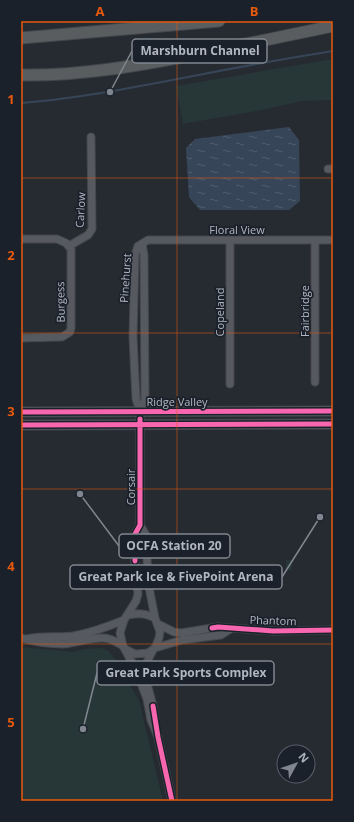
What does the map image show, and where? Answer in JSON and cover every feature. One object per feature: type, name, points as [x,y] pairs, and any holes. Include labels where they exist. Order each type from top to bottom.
[{"type":"highway","points":[[21,38],[219,21]]},
{"type":"highway","points":[[21,75],[67,74],[101,71],[154,62],[333,26]]},
{"type":"main road","name":"Ridge Valley","points":[[21,412],[333,411]]},
{"type":"main road","points":[[21,425],[333,424]]},
{"type":"street","name":"Carlow","points":[[69,246],[88,235],[92,229],[91,137]]},
{"type":"street","points":[[21,239],[58,239],[62,240],[69,246]]},
{"type":"street","name":"Floral View","points":[[142,244],[148,240],[333,240]]},
{"type":"street","name":"Copeland","points":[[230,240],[230,384]]},
{"type":"street","name":"Fairbridge","points":[[315,240],[315,382]]},
{"type":"street","name":"Pinehurst","points":[[142,244],[144,255],[145,400],[140,411],[136,399],[133,336],[135,255],[138,246],[142,244]]},
{"type":"street","name":"Burgess","points":[[21,338],[62,338],[70,332],[72,328],[71,252],[69,246]]},
{"type":"street","name":"Corsair","points":[[126,618],[136,601],[139,590],[134,554],[134,536],[140,525],[140,411]]},
{"type":"street","name":"Corsair","points":[[140,525],[146,535],[148,582],[157,621]]},
{"type":"street","points":[[24,639],[39,636],[72,636],[102,629],[139,613],[147,614],[157,621],[159,638],[144,668],[172,800]]},
{"type":"street","points":[[126,618],[120,633],[124,648],[136,670],[147,699],[151,720],[158,737]]},
{"type":"street","name":"Phantom","points":[[157,621],[174,632],[181,633],[218,627],[273,631],[333,630]]},
{"type":"street","name":"Phantom","points":[[154,649],[182,640],[221,635],[232,628]]},
{"type":"street","points":[[24,639],[38,643],[65,644],[100,637],[109,638],[135,654],[148,653],[154,649]]},
{"type":"shaded area","points":[[333,59],[333,100],[302,101],[262,110],[183,124],[176,86]]},
{"type":"shaded area","points":[[286,560],[292,560],[292,570],[286,570]]},
{"type":"shaded area","points":[[21,647],[73,652],[85,649],[102,648],[109,651],[119,665],[139,700],[163,801],[21,801]]},
{"type":"water","points":[[289,127],[299,140],[300,201],[289,210],[200,210],[189,197],[186,148],[195,139]]},
{"type":"waterway","points":[[21,103],[102,93],[333,51]]},
{"type":"cycle path","points":[[21,412],[333,411]]},
{"type":"cycle path","points":[[135,561],[134,536],[140,525],[140,419]]},
{"type":"cycle path","points":[[21,425],[333,424]]},
{"type":"cycle path","points":[[212,628],[218,627],[273,631],[333,630]]},
{"type":"cycle path","points":[[153,706],[172,801]]},
{"type":"place","name":"Marshburn Channel","points":[[110,92]]},
{"type":"place","name":"OCFA Station 20","points":[[80,494]]},
{"type":"place","name":"Great Park Ice & FivePoint Arena","points":[[320,517]]},
{"type":"place","name":"Great Park Sports Complex","points":[[83,729]]}]
